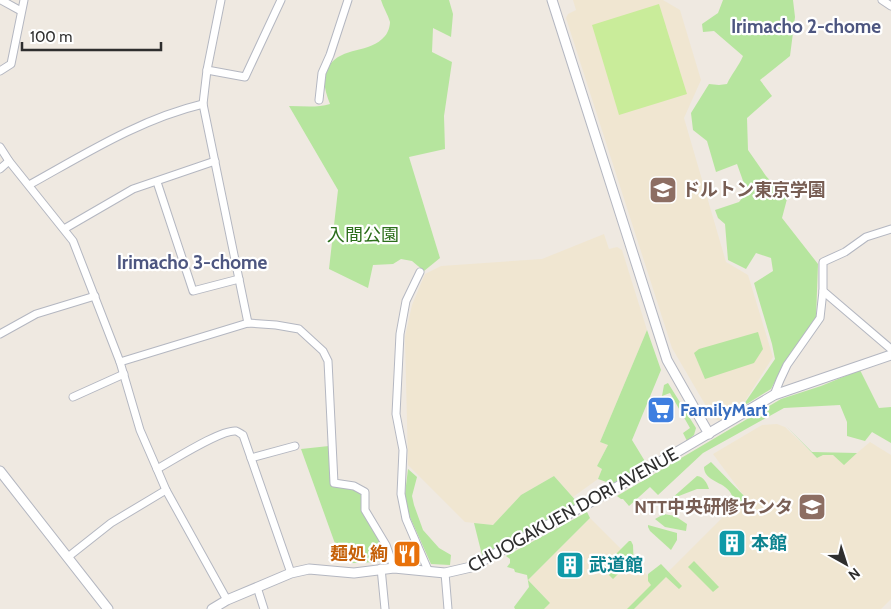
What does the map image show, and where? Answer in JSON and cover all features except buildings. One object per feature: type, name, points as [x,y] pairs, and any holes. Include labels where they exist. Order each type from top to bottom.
[{"type":"street","points":[[1,0],[22,11]]},
{"type":"street","points":[[0,71],[11,64],[24,0]]},
{"type":"street","points":[[221,0],[207,70],[203,104],[248,323]]},
{"type":"street","points":[[207,70],[245,77],[281,0]]},
{"type":"street","points":[[318,100],[322,73],[348,0]]},
{"type":"street","points":[[552,0],[667,360],[709,434]]},
{"type":"street","points":[[882,0],[891,6]]},
{"type":"street","points":[[29,185],[116,136],[182,109],[203,104]]},
{"type":"street","points":[[0,147],[73,242],[120,362],[140,430],[166,490],[227,600]]},
{"type":"street","points":[[0,169],[9,161]]},
{"type":"street","points":[[64,229],[133,189],[215,161]]},
{"type":"street","points":[[157,182],[193,291],[239,280]]},
{"type":"street","points":[[774,395],[787,365],[820,318],[823,291],[822,262],[845,252],[866,237],[891,229]]},
{"type":"street","points":[[420,272],[406,301],[400,334],[396,414],[403,450],[401,494],[406,519],[428,570]]},
{"type":"street","points":[[823,291],[891,349]]},
{"type":"street","points":[[0,334],[36,314],[95,296]]},
{"type":"street","points":[[120,362],[248,323],[299,329],[323,351],[328,361],[334,483],[354,486],[365,492],[365,510],[386,545],[394,568]]},
{"type":"street","name":"CHUOGAKUEN DORI AVENUE","points":[[212,609],[227,600],[291,573],[309,570],[354,573],[382,568],[428,570],[446,573],[460,571],[480,563],[607,494],[774,395],[891,355]]},
{"type":"street","points":[[73,397],[124,374]]},
{"type":"street","points":[[157,469],[213,438],[235,431],[243,435],[291,573]]},
{"type":"street","points":[[251,458],[295,446]]},
{"type":"street","points":[[0,471],[108,609]]},
{"type":"street","points":[[68,557],[110,523],[166,490]]},
{"type":"street","points":[[382,568],[385,609]]},
{"type":"street","points":[[446,573],[448,609]]},
{"type":"street","points":[[257,587],[264,609]]},
{"type":"shaded area","name":"ドルトン東京学園","points":[[573,0],[663,0],[680,10],[701,80],[684,118],[726,262],[748,275],[773,357],[740,409],[719,421],[713,418],[672,348],[566,18],[568,14],[576,10]]},
{"type":"shaded area","points":[[604,234],[609,249],[617,247],[622,250],[647,330],[600,442],[608,445],[597,466],[602,469],[598,479],[573,497],[554,476],[521,495],[493,525],[465,522],[408,465],[405,337],[412,305],[425,274],[441,266],[542,259]]},
{"type":"shaded area","name":"NTT中央研修センタ","points":[[777,424],[785,427],[817,458],[823,455],[833,455],[844,464],[870,442],[891,455],[891,599],[881,609],[544,609],[550,603],[528,580],[590,518],[656,584],[744,496],[713,454],[762,425]]},
{"type":"green space","name":"入間公園","points":[[381,0],[449,0],[453,14],[451,37],[433,28],[432,52],[452,62],[444,116],[445,149],[409,157],[440,258],[424,271],[412,261],[401,259],[393,264],[373,265],[368,288],[329,269],[338,190],[289,106],[330,104],[324,80],[329,66],[341,55],[379,42],[387,33],[390,22]]},
{"type":"green space","points":[[723,0],[793,0],[795,17],[790,56],[760,80],[772,96],[747,118],[748,150],[766,176],[787,199],[782,218],[818,264],[816,318],[782,368],[771,389],[742,407],[775,359],[754,283],[773,271],[771,258],[756,253],[746,269],[728,260],[725,224],[718,218],[715,210],[739,202],[747,192],[737,164],[716,172],[707,141],[693,130],[691,113],[709,84],[727,84],[743,56],[714,31],[703,32],[702,24],[718,13]]},
{"type":"green space","points":[[659,4],[687,94],[619,115],[592,25]]},
{"type":"green space","points":[[647,330],[661,370],[632,440],[646,463],[612,484],[598,479],[602,469],[597,466],[608,445],[600,442]]},
{"type":"green space","points":[[758,332],[763,349],[754,363],[705,379],[694,353],[699,349]]},
{"type":"green space","points":[[860,370],[879,408],[891,407],[891,443],[872,432],[865,441],[847,436],[847,422],[840,405],[784,408],[703,453],[658,495],[650,487],[629,506],[623,499],[617,496],[781,399],[821,386]]},
{"type":"green space","points":[[668,383],[696,428],[694,435],[687,441],[683,433],[690,428],[670,393],[662,396],[664,385]]},
{"type":"green space","points":[[786,426],[812,452],[857,453],[844,465],[833,455],[823,455],[817,458]]},
{"type":"green space","points":[[329,446],[331,486],[353,488],[361,493],[362,503],[368,520],[388,560],[342,563],[301,449]]},
{"type":"green space","points":[[711,462],[748,500],[743,505],[734,505],[730,492],[707,475],[704,467]]},
{"type":"green space","points":[[408,469],[417,477],[412,496],[423,530],[439,548],[451,555],[450,565],[431,564],[409,515],[405,494]]},
{"type":"green space","points":[[554,476],[578,503],[482,555],[474,523],[493,525],[521,495]]},
{"type":"green space","points":[[697,476],[705,481],[709,489],[697,489],[671,499]]},
{"type":"green space","points":[[587,512],[590,518],[528,580],[550,603],[544,609],[515,609],[514,607],[529,587],[527,575],[515,572],[514,569],[507,567],[510,559],[506,556]]},
{"type":"green space","points":[[664,514],[675,516],[687,524],[686,531],[665,527],[655,519]]},
{"type":"green space","points":[[648,525],[677,533],[677,540],[671,550],[650,531]]},
{"type":"green space","points":[[629,541],[633,545],[634,571],[627,565],[613,579],[602,568]]},
{"type":"green space","points":[[694,561],[719,587],[713,592],[688,567]]},
{"type":"green space","points":[[661,564],[682,586],[679,589],[666,577],[634,609],[627,609],[651,585],[648,581],[648,574]]},
{"type":"place","name":"ドルトン東京学園","points":[[663,190]]},
{"type":"place","name":"FamilyMart","points":[[661,410]]},
{"type":"place","name":"NTT中央研修センタ","points":[[812,507]]},
{"type":"place","name":"本館","points":[[732,543]]},
{"type":"place","name":"麺処 絢","points":[[407,554]]},
{"type":"place","name":"武道館","points":[[570,565]]},
{"type":"district","name":"Irimacho 2-chome","points":[[806,26]]},
{"type":"district","name":"Irimacho 3-chome","points":[[192,262]]}]
